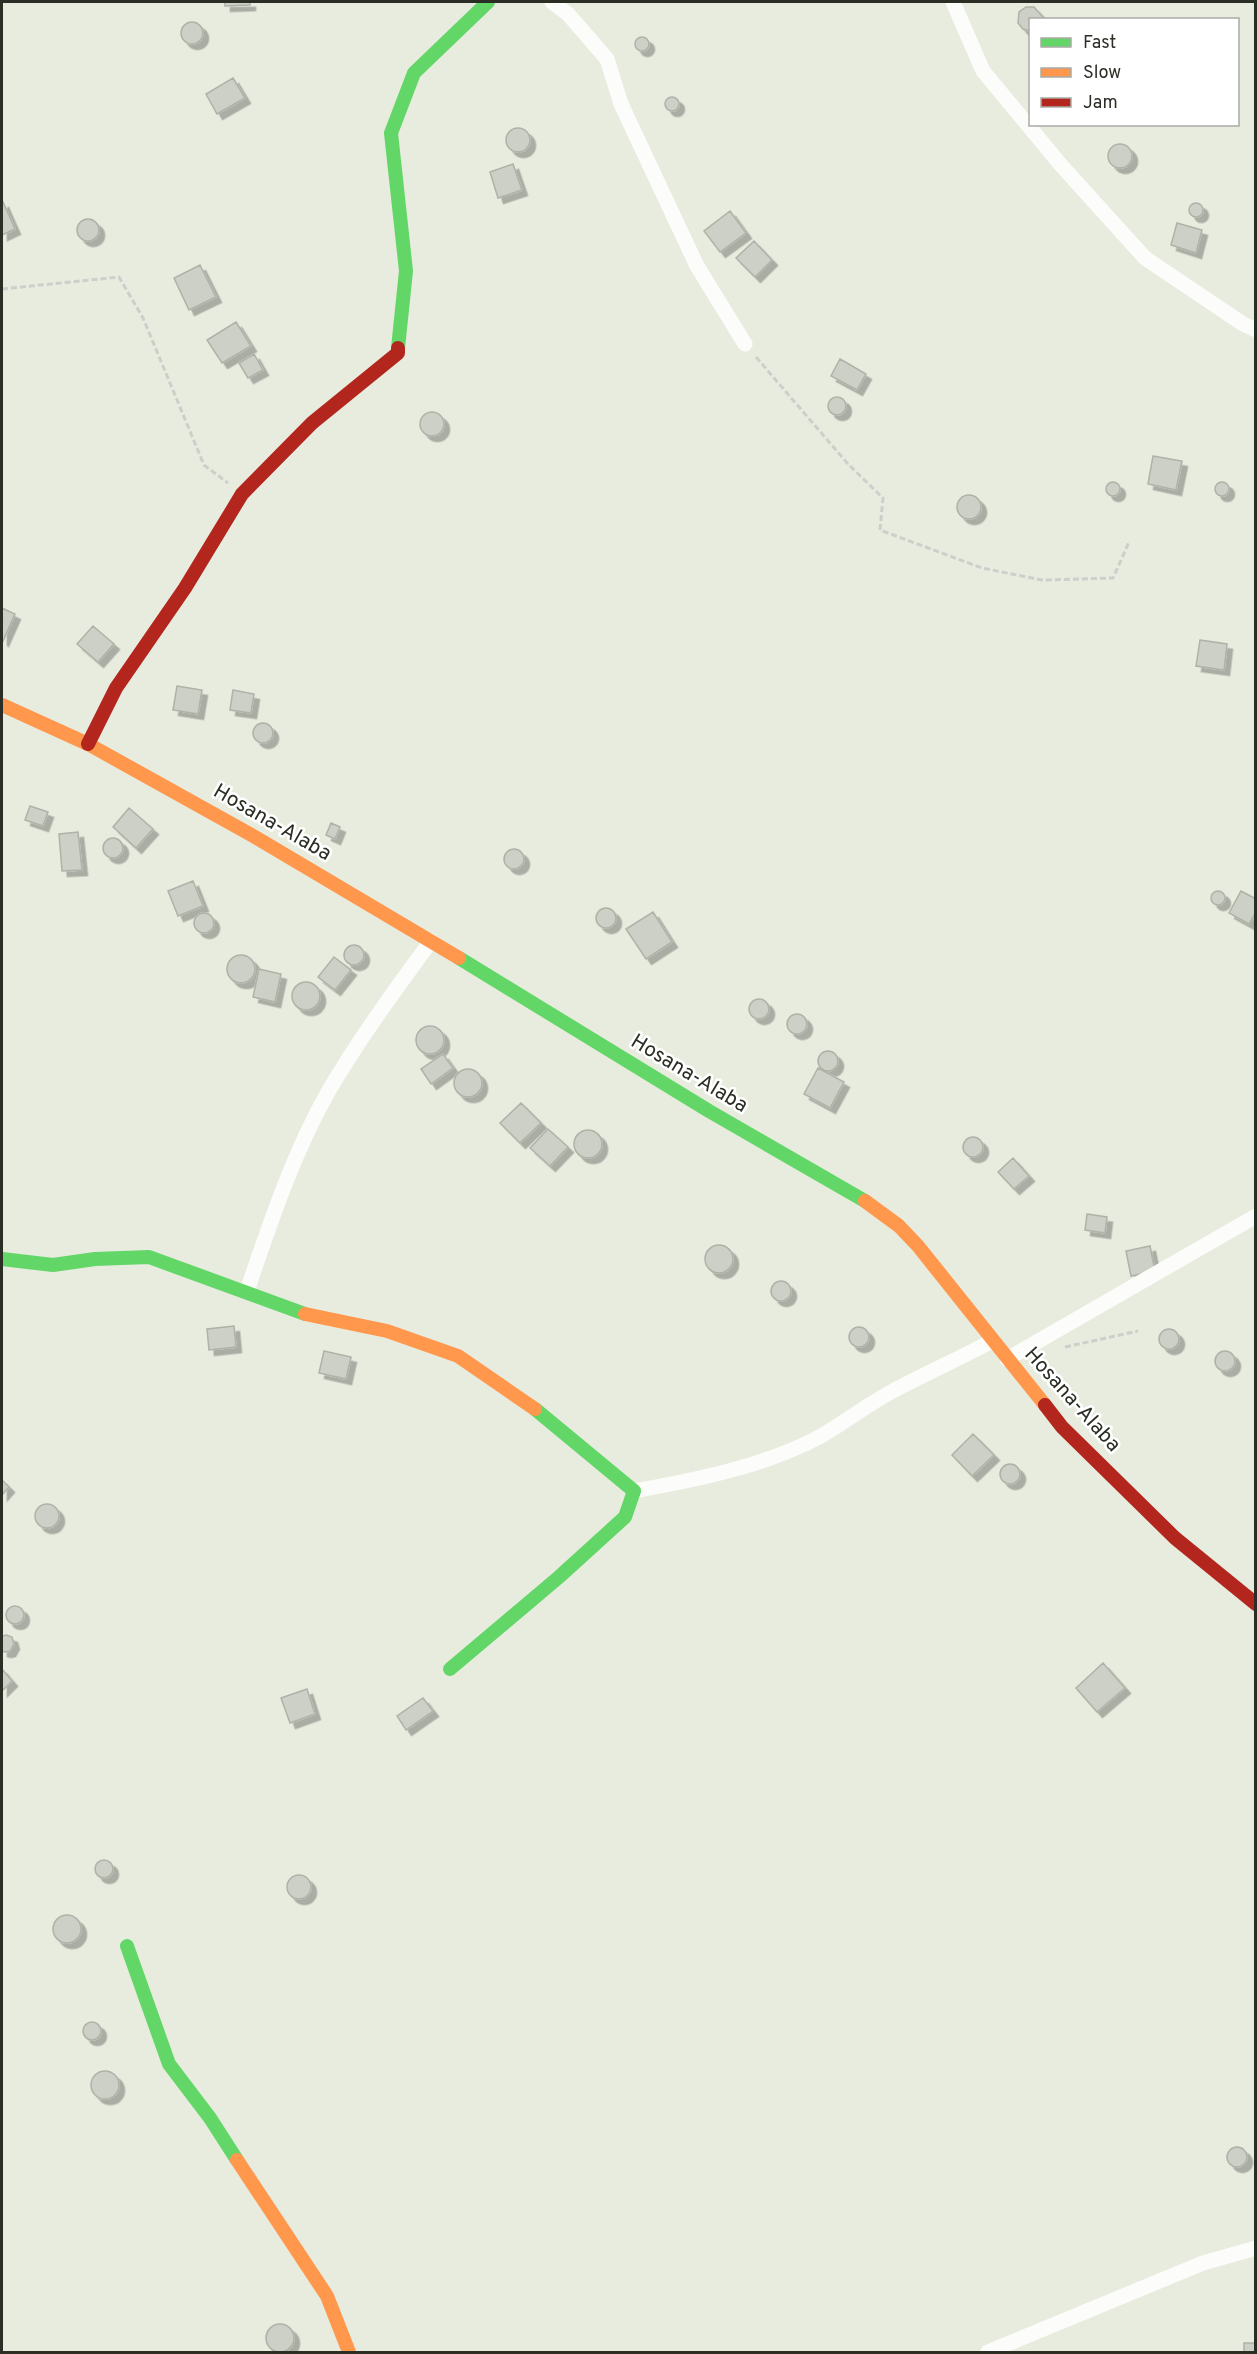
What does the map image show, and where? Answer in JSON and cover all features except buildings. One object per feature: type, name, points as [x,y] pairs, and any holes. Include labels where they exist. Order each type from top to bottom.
[{"type":"street","points":[[88,744],[116,688],[185,588],[242,494],[312,423],[398,353],[406,271],[391,133],[414,73],[488,2]]},
{"type":"street","points":[[552,2],[568,14],[607,59],[621,104],[697,266],[745,344]]},
{"type":"street","points":[[953,2],[983,71],[1060,164],[1145,258],[1243,324],[1256,330]]},
{"type":"street","name":"Hosana-Alaba","points":[[2,705],[88,744],[255,837],[431,941],[709,1111],[871,1205],[899,1226],[918,1246],[1062,1426],[1175,1538],[1256,1604]]},
{"type":"street","points":[[247,1291],[281,1191],[328,1093],[383,1006],[431,941]]},
{"type":"street","points":[[1007,1359],[1256,1216]]},
{"type":"street","points":[[2,1259],[53,1265],[95,1259],[149,1257],[313,1317],[387,1331],[458,1356],[522,1398],[634,1491],[684,1482],[776,1456],[820,1436],[890,1392],[992,1341]]},
{"type":"street","points":[[450,1669],[560,1577],[625,1517],[634,1491]]},
{"type":"street","points":[[127,1946],[169,2064],[210,2118],[327,2296],[349,2352]]},
{"type":"street","points":[[988,2352],[1203,2263],[1256,2248]]},
{"type":"path","points":[[2,289],[119,277],[143,318],[204,465],[242,494]]},
{"type":"path","points":[[745,344],[848,464],[883,498],[880,530],[982,568],[1042,580],[1113,578],[1128,542]]},
{"type":"path","points":[[1062,1347],[1138,1331]]},
{"type":"traffic: fast","points":[[398,348],[406,271],[391,133],[414,73],[488,2]]},
{"type":"traffic: fast","points":[[459,958],[709,1111],[865,1201]]},
{"type":"traffic: fast","points":[[2,1259],[53,1265],[95,1259],[149,1257],[305,1314]]},
{"type":"traffic: fast","points":[[450,1669],[559,1577],[625,1517],[634,1491],[535,1409]]},
{"type":"traffic: fast","points":[[127,1946],[169,2064],[210,2118],[237,2160]]},
{"type":"traffic: slow","points":[[2,705],[88,744],[255,837],[459,958]]},
{"type":"traffic: slow","points":[[865,1201],[899,1226],[918,1246],[1045,1405]]},
{"type":"traffic: slow","points":[[305,1314],[387,1331],[458,1356],[535,1409]]},
{"type":"traffic: slow","points":[[237,2160],[327,2296],[349,2352]]},
{"type":"traffic: jam","points":[[88,744],[116,688],[185,588],[242,494],[312,423],[398,353],[398,348]]},
{"type":"traffic: jam","points":[[1045,1405],[1062,1427],[1175,1538],[1256,1604]]}]
